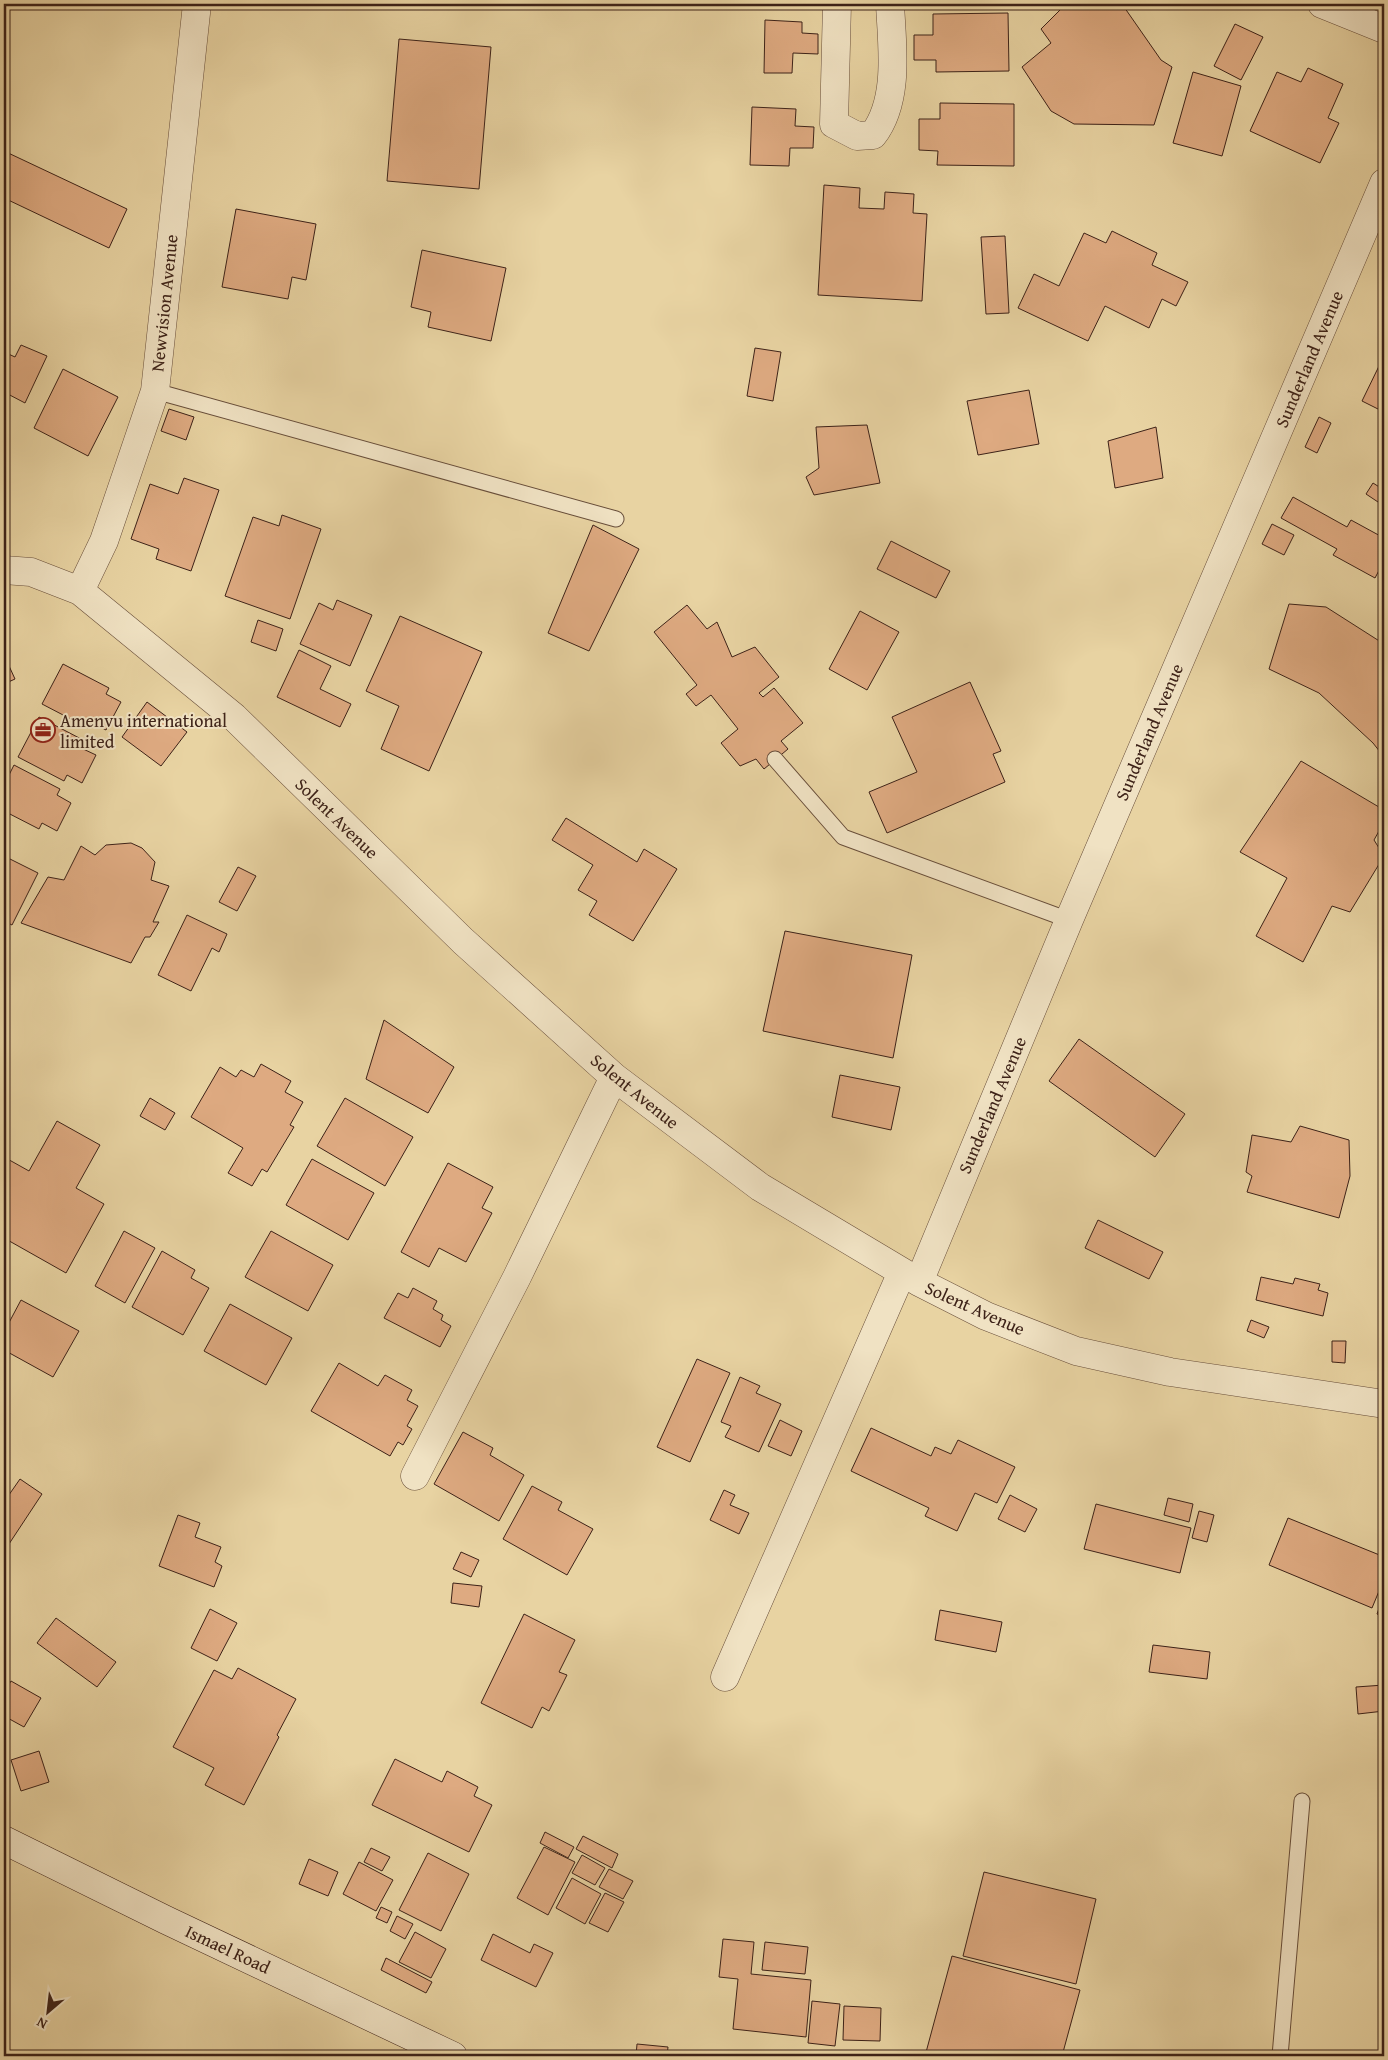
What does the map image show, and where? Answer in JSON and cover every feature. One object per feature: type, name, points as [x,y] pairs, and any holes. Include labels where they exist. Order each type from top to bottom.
[{"type":"street","name":"Newvision Avenue","points":[[80,591],[104,541],[155,391],[197,4]]},
{"type":"street","points":[[837,4],[834,124],[857,136],[873,135],[882,124],[887,111],[894,63],[890,4]]},
{"type":"street","points":[[1322,4],[1384,29]]},
{"type":"street","name":"Sunderland Avenue","points":[[725,1677],[910,1277],[1069,920],[1384,183]]},
{"type":"street","name":"Solent Avenue","points":[[4,570],[31,572],[80,591],[234,717],[463,941],[614,1077],[760,1187],[910,1277],[986,1316],[1076,1351],[1170,1372],[1384,1404]]},
{"type":"street","points":[[415,1476],[517,1277],[614,1077]]},
{"type":"street","name":"Ismael Road","points":[[4,1840],[166,1920],[453,2056]]},
{"type":"lane","points":[[155,391],[616,520]]},
{"type":"lane","points":[[775,759],[843,837],[1069,920]]},
{"type":"lane","points":[[1280,2056],[1302,1801]]},
{"type":"building","points":[[1066,4],[1122,4],[1161,60],[1172,67],[1154,125],[1074,124],[1051,111],[1022,67],[1051,43],[1041,29]]},
{"type":"building","points":[[1008,13],[1009,71],[936,72],[936,60],[914,60],[914,35],[933,35],[933,14]]},
{"type":"building","points":[[765,20],[802,22],[802,33],[818,34],[818,54],[793,53],[792,73],[764,73]]},
{"type":"building","points":[[1235,24],[1263,37],[1241,80],[1214,66]]},
{"type":"building","points":[[399,39],[491,47],[479,189],[387,181]]},
{"type":"building","points":[[1308,68],[1343,84],[1328,118],[1339,123],[1320,163],[1250,131],[1277,72],[1301,82]]},
{"type":"building","points":[[1193,72],[1241,86],[1222,156],[1173,143]]},
{"type":"building","points":[[940,103],[1014,104],[1014,166],[937,165],[938,151],[919,150],[919,119],[940,119]]},
{"type":"building","points":[[752,107],[796,109],[795,126],[814,127],[813,148],[790,148],[789,166],[750,165]]},
{"type":"building","points":[[4,151],[127,209],[109,248],[4,198]]},
{"type":"building","points":[[824,185],[860,188],[859,208],[884,209],[885,192],[914,194],[913,213],[927,214],[922,301],[818,295]]},
{"type":"building","points":[[236,209],[316,224],[306,280],[292,277],[288,299],[222,287]]},
{"type":"building","points":[[1112,231],[1157,253],[1152,265],[1188,282],[1176,306],[1162,299],[1149,328],[1105,306],[1088,341],[1018,308],[1034,274],[1059,286],[1084,233],[1106,243]]},
{"type":"building","points":[[1005,236],[1009,313],[986,314],[981,237]]},
{"type":"building","points":[[422,250],[506,268],[491,341],[428,327],[431,312],[411,307]]},
{"type":"building","points":[[21,345],[47,356],[25,403],[4,392],[4,352],[15,357]]},
{"type":"building","points":[[755,348],[781,352],[773,401],[747,396]]},
{"type":"building","points":[[1380,364],[1384,366],[1384,412],[1362,401]]},
{"type":"building","points":[[63,369],[118,397],[88,456],[34,428]]},
{"type":"building","points":[[1029,390],[1039,444],[978,455],[967,401]]},
{"type":"building","points":[[169,409],[194,417],[186,440],[161,431]]},
{"type":"building","points":[[1319,417],[1331,423],[1317,453],[1305,447]]},
{"type":"building","points":[[867,425],[880,483],[814,495],[806,477],[819,468],[816,427]]},
{"type":"building","points":[[1156,427],[1163,478],[1115,488],[1108,441]]},
{"type":"building","points":[[184,478],[219,490],[191,571],[156,559],[159,549],[131,539],[150,484],[178,494]]},
{"type":"building","points":[[1373,483],[1384,490],[1384,506],[1366,494]]},
{"type":"building","points":[[1293,497],[1347,527],[1351,520],[1384,538],[1384,561],[1375,578],[1333,555],[1337,549],[1281,518]]},
{"type":"building","points":[[282,515],[321,529],[290,619],[225,596],[253,517],[279,526]]},
{"type":"building","points":[[1272,524],[1294,535],[1284,555],[1262,544]]},
{"type":"building","points":[[593,525],[639,549],[589,651],[548,633]]},
{"type":"building","points":[[891,541],[950,571],[936,598],[877,569]]},
{"type":"building","points":[[337,600],[372,615],[350,666],[300,644],[319,603],[333,610]]},
{"type":"building","points":[[1289,604],[1326,607],[1384,644],[1384,757],[1373,743],[1319,693],[1269,669]]},
{"type":"building","points":[[687,605],[707,629],[717,622],[732,657],[755,647],[779,677],[759,693],[763,697],[774,688],[803,723],[781,741],[788,749],[764,769],[756,759],[740,766],[721,743],[738,729],[711,695],[696,706],[686,694],[697,685],[654,632]]},
{"type":"building","points":[[860,611],[899,632],[867,690],[829,669]]},
{"type":"building","points":[[400,616],[482,652],[429,771],[381,749],[399,706],[366,691]]},
{"type":"building","points":[[258,620],[283,629],[276,651],[251,642]]},
{"type":"building","points":[[299,650],[331,666],[320,689],[351,704],[340,727],[277,697]]},
{"type":"building","points":[[4,655],[15,679],[4,684]]},
{"type":"building","points":[[63,664],[109,688],[106,694],[121,702],[106,730],[91,722],[88,728],[42,704]]},
{"type":"building","points":[[970,682],[1001,751],[993,754],[1005,782],[887,833],[869,792],[917,772],[892,717]]},
{"type":"building","points":[[147,702],[187,732],[161,766],[122,737]]},
{"type":"building","points":[[39,717],[85,741],[81,748],[96,755],[82,783],[67,775],[64,781],[18,757]]},
{"type":"building","points":[[1301,761],[1384,810],[1384,822],[1374,840],[1384,856],[1350,912],[1332,906],[1303,962],[1256,936],[1287,878],[1240,852]]},
{"type":"building","points":[[14,765],[60,789],[57,795],[71,803],[57,831],[42,823],[39,829],[4,811],[4,785]]},
{"type":"building","points":[[566,818],[637,862],[644,849],[677,869],[633,941],[589,915],[597,901],[578,890],[593,865],[552,840]]},
{"type":"building","points":[[131,843],[142,848],[155,862],[151,880],[169,886],[153,922],[159,922],[150,937],[145,937],[131,963],[21,923],[48,877],[64,880],[81,846],[95,855],[106,845]]},
{"type":"building","points":[[4,856],[38,873],[12,925],[4,921]]},
{"type":"building","points":[[238,867],[256,876],[237,911],[219,902]]},
{"type":"building","points":[[187,915],[227,934],[219,952],[212,948],[191,991],[158,975]]},
{"type":"building","points":[[785,931],[912,955],[893,1058],[763,1031]]},
{"type":"building","points":[[384,1020],[454,1067],[428,1113],[366,1079]]},
{"type":"building","points":[[1079,1039],[1185,1114],[1155,1157],[1049,1081]]},
{"type":"building","points":[[261,1064],[291,1081],[285,1092],[303,1102],[290,1125],[294,1127],[267,1172],[262,1169],[252,1186],[228,1173],[243,1148],[191,1117],[220,1067],[236,1077],[241,1070],[254,1077]]},
{"type":"building","points":[[840,1075],[900,1087],[891,1130],[832,1117]]},
{"type":"building","points":[[150,1098],[175,1113],[165,1130],[140,1116]]},
{"type":"building","points":[[345,1098],[413,1137],[385,1186],[317,1146]]},
{"type":"building","points":[[57,1121],[100,1145],[76,1188],[104,1204],[66,1273],[4,1238],[4,1157],[29,1171]]},
{"type":"building","points":[[1300,1126],[1349,1140],[1350,1176],[1339,1218],[1247,1192],[1252,1176],[1246,1172],[1252,1135],[1291,1142]]},
{"type":"building","points":[[312,1159],[374,1193],[348,1240],[286,1205]]},
{"type":"building","points":[[448,1163],[493,1187],[482,1208],[492,1213],[466,1262],[439,1248],[429,1267],[401,1252]]},
{"type":"building","points":[[1098,1220],[1163,1252],[1149,1279],[1085,1248]]},
{"type":"building","points":[[124,1231],[155,1248],[125,1303],[95,1286]]},
{"type":"building","points":[[271,1231],[333,1265],[308,1311],[245,1277]]},
{"type":"building","points":[[162,1251],[195,1270],[191,1278],[209,1288],[183,1335],[132,1307]]},
{"type":"building","points":[[1261,1277],[1293,1284],[1295,1278],[1320,1284],[1318,1290],[1328,1293],[1323,1316],[1256,1300]]},
{"type":"building","points":[[413,1288],[437,1301],[433,1309],[443,1315],[441,1320],[451,1326],[440,1347],[384,1318],[398,1293],[408,1298]]},
{"type":"building","points":[[21,1300],[79,1331],[53,1377],[4,1350],[4,1332]]},
{"type":"building","points":[[230,1304],[292,1338],[266,1385],[204,1351]]},
{"type":"building","points":[[1251,1320],[1269,1327],[1264,1338],[1247,1331]]},
{"type":"building","points":[[1332,1341],[1346,1341],[1345,1363],[1332,1362]]},
{"type":"building","points":[[697,1359],[730,1373],[690,1462],[657,1447]]},
{"type":"building","points":[[339,1363],[378,1386],[385,1375],[412,1390],[407,1400],[418,1406],[407,1426],[412,1429],[403,1445],[398,1442],[390,1456],[311,1411]]},
{"type":"building","points":[[740,1377],[760,1386],[756,1393],[781,1404],[759,1452],[725,1437],[731,1426],[721,1422]]},
{"type":"building","points":[[780,1420],[802,1431],[791,1456],[768,1446]]},
{"type":"building","points":[[871,1428],[931,1456],[935,1447],[951,1454],[958,1440],[1015,1467],[997,1503],[975,1493],[957,1531],[925,1516],[929,1508],[851,1471]]},
{"type":"building","points":[[463,1432],[493,1448],[490,1455],[524,1475],[499,1521],[434,1484]]},
{"type":"building","points":[[20,1479],[42,1494],[7,1547],[4,1545],[4,1502]]},
{"type":"building","points":[[532,1486],[562,1502],[558,1510],[593,1529],[567,1575],[503,1539]]},
{"type":"building","points":[[724,1490],[735,1495],[730,1505],[749,1513],[739,1534],[710,1520]]},
{"type":"building","points":[[1010,1495],[1037,1509],[1025,1532],[998,1519]]},
{"type":"building","points":[[1168,1498],[1193,1504],[1189,1522],[1164,1515]]},
{"type":"building","points":[[1096,1504],[1191,1528],[1180,1573],[1084,1549]]},
{"type":"building","points":[[1199,1511],[1214,1515],[1207,1542],[1192,1538]]},
{"type":"building","points":[[178,1515],[200,1523],[195,1537],[221,1547],[215,1562],[222,1566],[214,1587],[159,1566]]},
{"type":"building","points":[[1288,1518],[1382,1556],[1384,1549],[1384,1579],[1372,1608],[1269,1565]]},
{"type":"building","points":[[461,1552],[479,1560],[471,1577],[453,1569]]},
{"type":"building","points":[[453,1583],[482,1586],[479,1607],[451,1603]]},
{"type":"building","points":[[1384,1594],[1384,1617],[1377,1614]]},
{"type":"building","points":[[210,1609],[237,1623],[217,1661],[191,1648]]},
{"type":"building","points":[[940,1610],[1002,1622],[996,1652],[935,1640]]},
{"type":"building","points":[[524,1614],[575,1640],[559,1672],[567,1675],[549,1711],[542,1707],[532,1728],[481,1703]]},
{"type":"building","points":[[56,1618],[116,1662],[97,1687],[37,1643]]},
{"type":"building","points":[[1153,1645],[1210,1652],[1207,1679],[1149,1672]]},
{"type":"building","points":[[238,1668],[296,1699],[244,1805],[205,1785],[214,1768],[173,1747],[214,1670],[232,1679]]},
{"type":"building","points":[[11,1681],[41,1698],[24,1727],[4,1716],[4,1693]]},
{"type":"building","points":[[1384,1685],[1384,1711],[1358,1714],[1356,1687]]},
{"type":"building","points":[[39,1751],[49,1782],[21,1791],[11,1760]]},
{"type":"building","points":[[395,1759],[442,1782],[447,1771],[478,1787],[474,1796],[492,1805],[469,1852],[372,1805]]},
{"type":"building","points":[[545,1832],[574,1847],[568,1858],[540,1843]]},
{"type":"building","points":[[583,1836],[618,1854],[612,1868],[576,1849]]},
{"type":"building","points":[[544,1847],[575,1862],[548,1915],[517,1898]]},
{"type":"building","points":[[371,1848],[390,1857],[382,1871],[364,1862]]},
{"type":"building","points":[[428,1853],[469,1874],[441,1931],[399,1910]]},
{"type":"building","points":[[582,1855],[605,1868],[595,1885],[572,1873]]},
{"type":"building","points":[[309,1859],[338,1872],[328,1896],[299,1884]]},
{"type":"building","points":[[359,1862],[393,1880],[376,1911],[343,1894]]},
{"type":"building","points":[[609,1869],[633,1881],[623,1899],[599,1887]]},
{"type":"building","points":[[984,1872],[1096,1899],[1076,1984],[963,1956]]},
{"type":"building","points":[[572,1878],[601,1894],[585,1924],[556,1908]]},
{"type":"building","points":[[605,1893],[624,1902],[608,1932],[589,1923]]},
{"type":"building","points":[[381,1907],[392,1912],[387,1923],[376,1918]]},
{"type":"building","points":[[397,1916],[413,1924],[405,1939],[390,1931]]},
{"type":"building","points":[[415,1932],[446,1949],[431,1978],[399,1962]]},
{"type":"building","points":[[493,1934],[530,1953],[534,1944],[553,1953],[536,1987],[481,1960]]},
{"type":"building","points":[[723,1939],[754,1942],[751,1974],[811,1980],[806,2037],[733,2029],[738,1979],[719,1977]]},
{"type":"building","points":[[765,1942],[808,1947],[805,1974],[762,1970]]},
{"type":"building","points":[[952,1956],[1080,1990],[1062,2056],[925,2056]]},
{"type":"building","points":[[386,1958],[432,1982],[426,1993],[381,1970]]},
{"type":"building","points":[[812,2001],[840,2004],[835,2046],[808,2043]]},
{"type":"building","points":[[844,2006],[881,2008],[880,2041],[843,2040]]},
{"type":"building","points":[[637,2044],[668,2047],[667,2056],[636,2056]]},
{"type":"place","name":"Amenvu international limited","points":[[43,730]]}]
